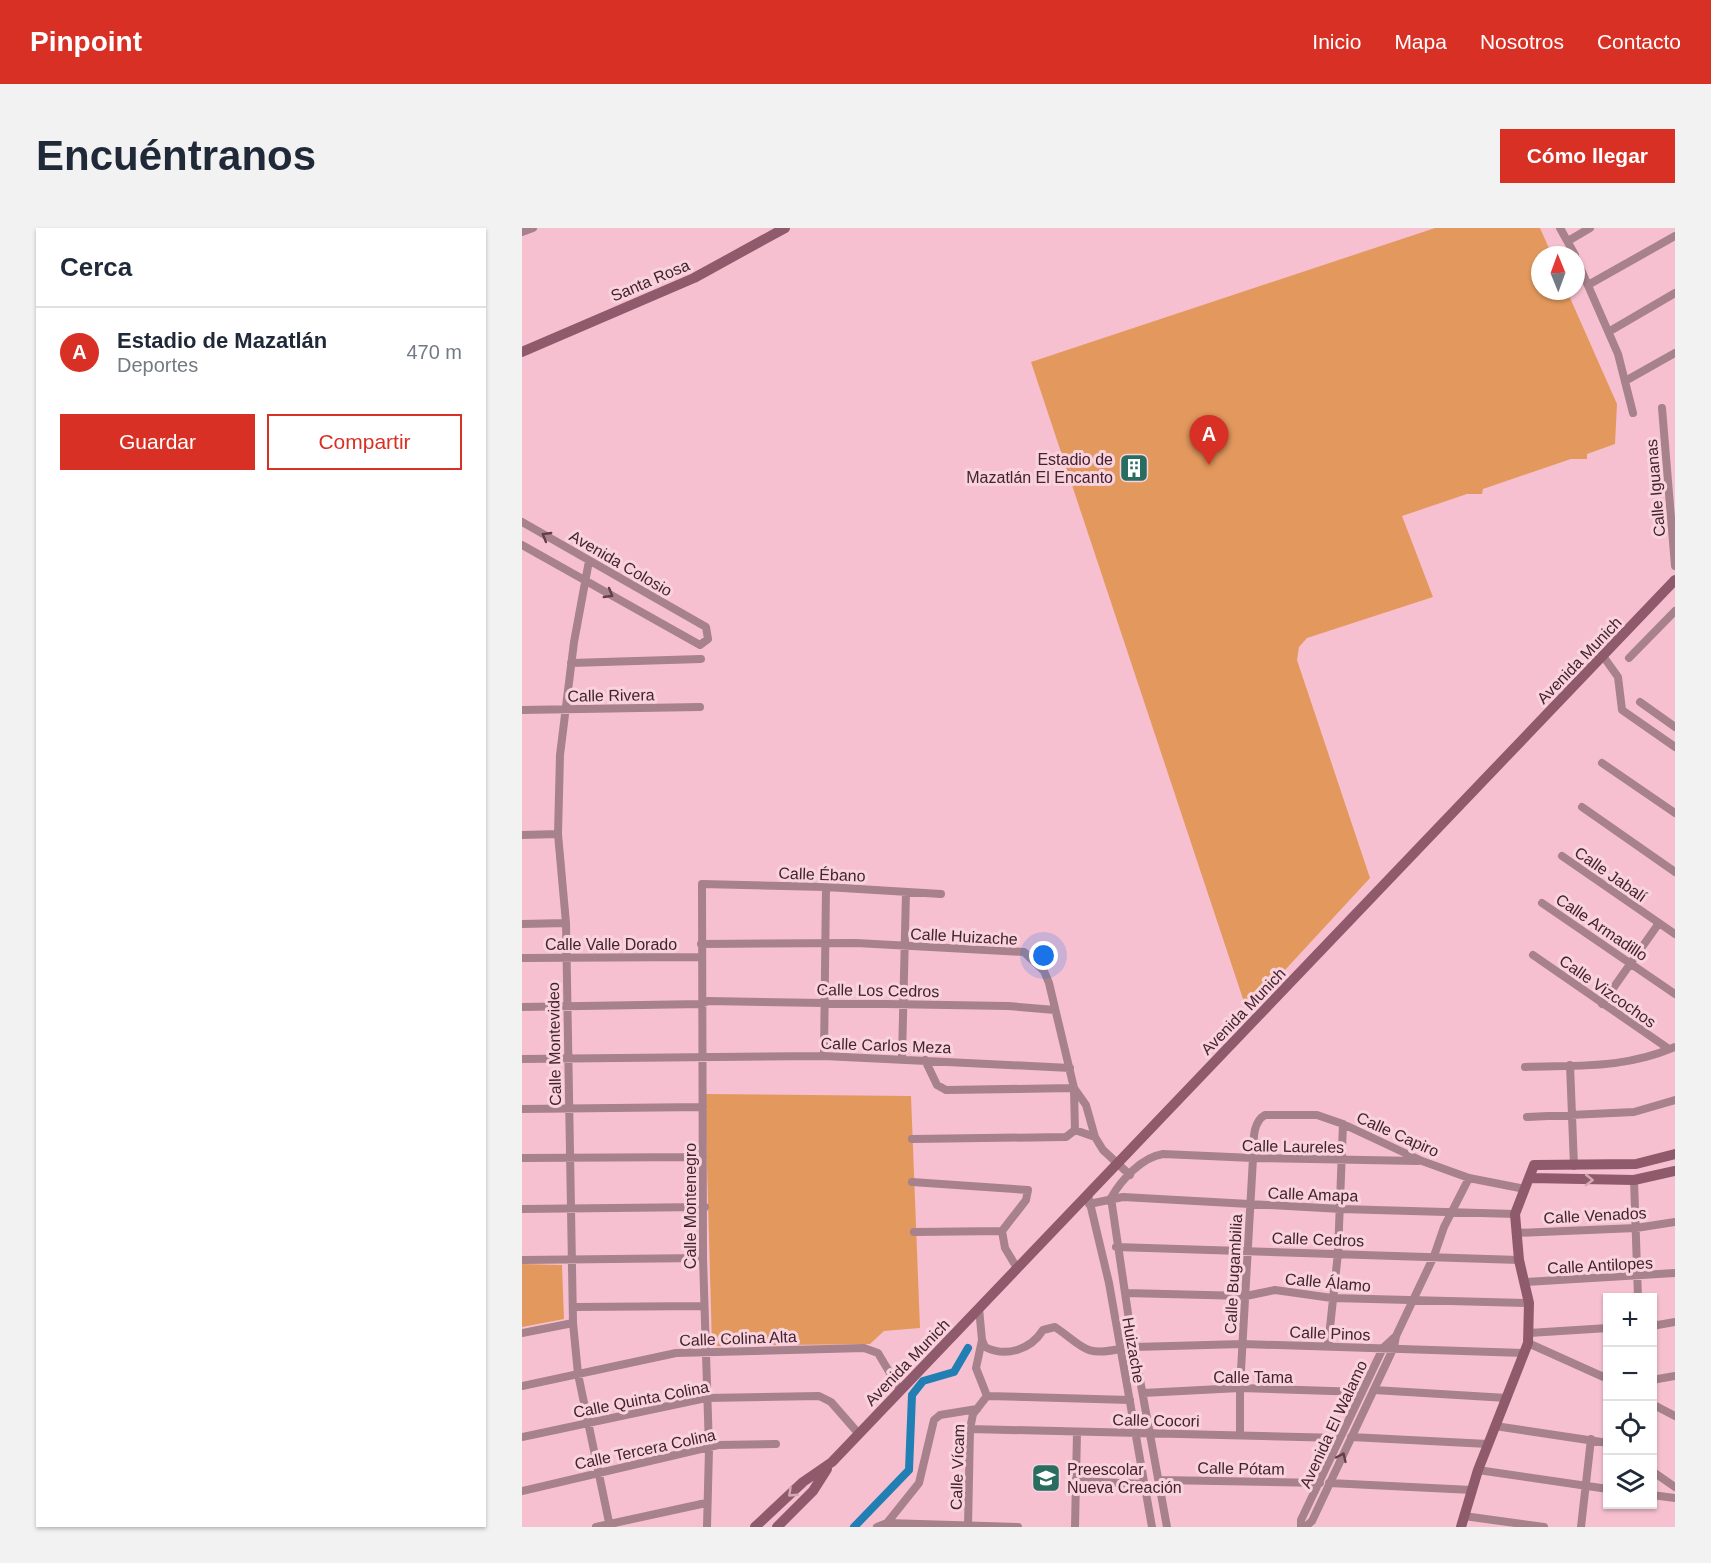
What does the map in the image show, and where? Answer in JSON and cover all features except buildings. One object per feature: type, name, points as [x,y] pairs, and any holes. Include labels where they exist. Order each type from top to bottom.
[{"type":"main road","name":"Santa Rosa","points":[[522,352],[694,278],[780,229]]},
{"type":"main road","name":"Avenida Munich","points":[[832,1462],[1017,1268],[1089,1198],[1117,1164],[1675,580]]},
{"type":"main road","points":[[1463,1521],[1478,1470],[1527,1343],[1529,1303],[1526,1282],[1519,1260],[1515,1214],[1534,1165],[1636,1164],[1675,1154]]},
{"type":"main road","points":[[1530,1178],[1634,1180],[1675,1171]]},
{"type":"main road","points":[[755,1527],[803,1482],[832,1462]]},
{"type":"main road","points":[[777,1527],[813,1491],[832,1462]]},
{"type":"street","points":[[522,232],[533,228]]},
{"type":"street","points":[[1560,228],[1570,246]]},
{"type":"street","points":[[1568,241],[1590,228]]},
{"type":"street","points":[[1588,285],[1675,236]]},
{"type":"street","points":[[1585,278],[1610,331],[1627,380],[1633,413]]},
{"type":"street","points":[[1610,331],[1675,293]]},
{"type":"street","points":[[1627,380],[1675,352]]},
{"type":"street","name":"Calle Iguanas","points":[[1662,408],[1675,566]]},
{"type":"street","name":"Avenida Colosio","points":[[522,522],[706,627],[708,639],[700,645],[522,545]]},
{"type":"street","name":"Calle Montevideo","points":[[589,561],[571,663],[560,755],[558,834],[566,923],[573,1323],[578,1374],[609,1526]]},
{"type":"street","points":[[1629,658],[1675,611]]},
{"type":"street","points":[[1603,656],[1618,677],[1622,711],[1675,747]]},
{"type":"street","points":[[571,663],[701,659]]},
{"type":"street","points":[[1640,702],[1675,727]]},
{"type":"street","name":"Calle Rivera","points":[[522,710],[700,706]]},
{"type":"street","points":[[1602,763],[1675,813]]},
{"type":"street","points":[[1582,807],[1675,872]]},
{"type":"street","points":[[522,835],[558,834]]},
{"type":"street","name":"Calle Jabalí","points":[[1562,856],[1675,934]]},
{"type":"street","name":"Calle Ébano","points":[[702,884],[826,887],[941,894]]},
{"type":"street","name":"Calle Montenegro","points":[[702,884],[701,1004],[705,1206],[703,1258],[709,1449],[707,1527]]},
{"type":"street","points":[[824,1056],[826,887]]},
{"type":"street","points":[[902,1058],[906,1005],[906,892]]},
{"type":"street","name":"Calle Armadillo","points":[[1542,903],[1675,994]]},
{"type":"street","points":[[522,924],[566,923]]},
{"type":"street","points":[[1602,1004],[1659,923]]},
{"type":"street","name":"Calle Huizache","points":[[701,944],[825,943],[1024,952],[1044,971],[1074,1088],[1086,1105],[1095,1137],[1117,1164],[1130,1175]]},
{"type":"street","name":"Calle Vizcochos","points":[[1533,956],[1602,1004],[1672,1048]]},
{"type":"street","name":"Calle Valle Dorado","points":[[522,958],[701,957]]},
{"type":"street","name":"Calle Los Cedros","points":[[522,1007],[701,1004],[708,1001],[1008,1006],[1055,1010]]},
{"type":"street","points":[[1525,1067],[1622,1064],[1672,1048]]},
{"type":"street","name":"Calle Carlos Meza","points":[[522,1059],[824,1056],[925,1059],[1070,1068]]},
{"type":"street","points":[[925,1059],[937,1085],[946,1090],[1074,1088],[1073,1132]]},
{"type":"street","points":[[1570,1065],[1570,1116],[1574,1166]]},
{"type":"street","points":[[1527,1117],[1634,1112],[1675,1100]]},
{"type":"street","points":[[522,1109],[703,1107]]},
{"type":"street","name":"Calle Capiro","points":[[1260,1118],[1265,1115],[1300,1113],[1317,1115],[1343,1124],[1422,1161],[1469,1178],[1525,1189]]},
{"type":"street","name":"Calle Bugambilia","points":[[1240,1434],[1240,1388],[1253,1158],[1256,1124],[1260,1118]]},
{"type":"street","points":[[1328,1346],[1341,1209],[1343,1124]]},
{"type":"street","points":[[912,1139],[1066,1137],[1073,1132],[1095,1137]]},
{"type":"street","name":"Calle Laureles","points":[[1130,1175],[1153,1156],[1163,1154],[1342,1161],[1422,1161]]},
{"type":"street","points":[[522,1158],[703,1157]]},
{"type":"street","points":[[1111,1198],[1130,1175]]},
{"type":"street","name":"Avenida El Walamo","points":[[1396,1336],[1383,1348],[1301,1520],[1303,1527],[1312,1521],[1394,1347],[1396,1336],[1434,1256],[1444,1227],[1469,1178]]},
{"type":"street","points":[[1634,1180],[1638,1293]]},
{"type":"street","points":[[912,1182],[1026,1189],[1029,1193],[1026,1200],[1002,1231],[1005,1248],[1017,1268]]},
{"type":"street","name":"Calle Amapa","points":[[1089,1198],[1123,1197],[1341,1209],[1515,1214]]},
{"type":"street","name":"Huizache","points":[[1089,1198],[1109,1283],[1152,1527]]},
{"type":"street","name":"Huizache","points":[[1111,1198],[1116,1247],[1167,1527]]},
{"type":"street","points":[[522,1209],[705,1206]]},
{"type":"street","name":"Calle Venados","points":[[1516,1233],[1636,1228],[1675,1222]]},
{"type":"street","points":[[914,1232],[1002,1231]]},
{"type":"street","points":[[1099,1236],[1115,1233]]},
{"type":"street","name":"Calle Cedros","points":[[1116,1247],[1519,1260]]},
{"type":"street","points":[[522,1260],[703,1258]]},
{"type":"street","name":"Calle Antilopes","points":[[1526,1282],[1675,1273]]},
{"type":"street","points":[[1109,1283],[1123,1282]]},
{"type":"street","name":"Calle Álamo","points":[[1126,1293],[1246,1296],[1275,1290],[1332,1298],[1529,1303]]},
{"type":"street","points":[[574,1307],[704,1306]]},
{"type":"street","points":[[979,1308],[982,1340],[976,1368],[987,1396],[1130,1400]]},
{"type":"street","points":[[1657,1325],[1675,1322]]},
{"type":"street","points":[[522,1333],[573,1323]]},
{"type":"street","points":[[982,1340],[988,1349],[1024,1350],[1035,1342],[1043,1330],[1055,1327],[1089,1352],[1100,1353],[1119,1349]]},
{"type":"street","name":"Calle Pinos","points":[[1134,1347],[1243,1344],[1383,1348],[1527,1343],[1603,1329]]},
{"type":"street","points":[[1527,1343],[1603,1377]]},
{"type":"street","name":"Calle Colina Alta","points":[[522,1386],[676,1353],[705,1350],[872,1349],[884,1362],[900,1390]]},
{"type":"street","points":[[1657,1379],[1675,1376]]},
{"type":"street","name":"Calle Tama","points":[[1143,1393],[1240,1388],[1362,1392]]},
{"type":"street","points":[[1374,1390],[1507,1398]]},
{"type":"street","name":"Calle Vícam","points":[[968,1526],[970,1429],[976,1409],[987,1396]]},
{"type":"street","name":"Calle Quinta Colina","points":[[522,1437],[706,1398],[825,1397],[859,1434]]},
{"type":"street","points":[[1657,1406],[1675,1416]]},
{"type":"street","points":[[887,1523],[919,1483],[930,1427],[940,1415],[976,1409]]},
{"type":"street","points":[[1495,1426],[1603,1442]]},
{"type":"street","name":"Calle Cocori","points":[[970,1429],[1340,1438]]},
{"type":"street","points":[[1075,1527],[1077,1432]]},
{"type":"street","points":[[1351,1437],[1488,1444]]},
{"type":"street","points":[[1581,1527],[1591,1439]]},
{"type":"street","name":"Calle Tercera Colina","points":[[522,1491],[709,1449],[718,1445],[776,1444]]},
{"type":"street","points":[[1478,1470],[1603,1488]]},
{"type":"street","points":[[1657,1474],[1675,1486]]},
{"type":"street","name":"Calle Pótam","points":[[1160,1480],[1320,1483]]},
{"type":"street","points":[[1076,1481],[1144,1484]]},
{"type":"street","points":[[1329,1483],[1472,1490]]},
{"type":"street","points":[[1657,1496],[1675,1498]]},
{"type":"street","points":[[596,1527],[706,1503]]},
{"type":"street","points":[[1463,1521],[1544,1527]]},
{"type":"street","points":[[877,1527],[887,1523],[1018,1527]]},
{"type":"shaded area","points":[[1435,228],[1540,228],[1548,246],[1531,246],[1531,300],[1571,300],[1617,404],[1615,444],[1587,454],[1587,459],[1571,459],[1483,489],[1482,494],[1467,494],[1402,516],[1433,597],[1307,638],[1299,647],[1297,660],[1370,878],[1247,1011],[1031,362]]},
{"type":"shaded area","points":[[705,1094],[911,1096],[920,1328],[884,1331],[870,1344],[712,1346]]},
{"type":"shaded area","points":[[522,1264],[562,1265],[564,1319],[522,1327]]},
{"type":"waterway","points":[[854,1527],[909,1470],[912,1395],[923,1381],[954,1372],[968,1348]]},
{"type":"place","name":"Estadio de Mazatlán","points":[[1209,465]]},
{"type":"place","name":"Estadio de Mazatlán El Encanto","points":[[1134,468]]},
{"type":"place","name":"Preescolar Nueva Creación","points":[[1046,1478]]}]
